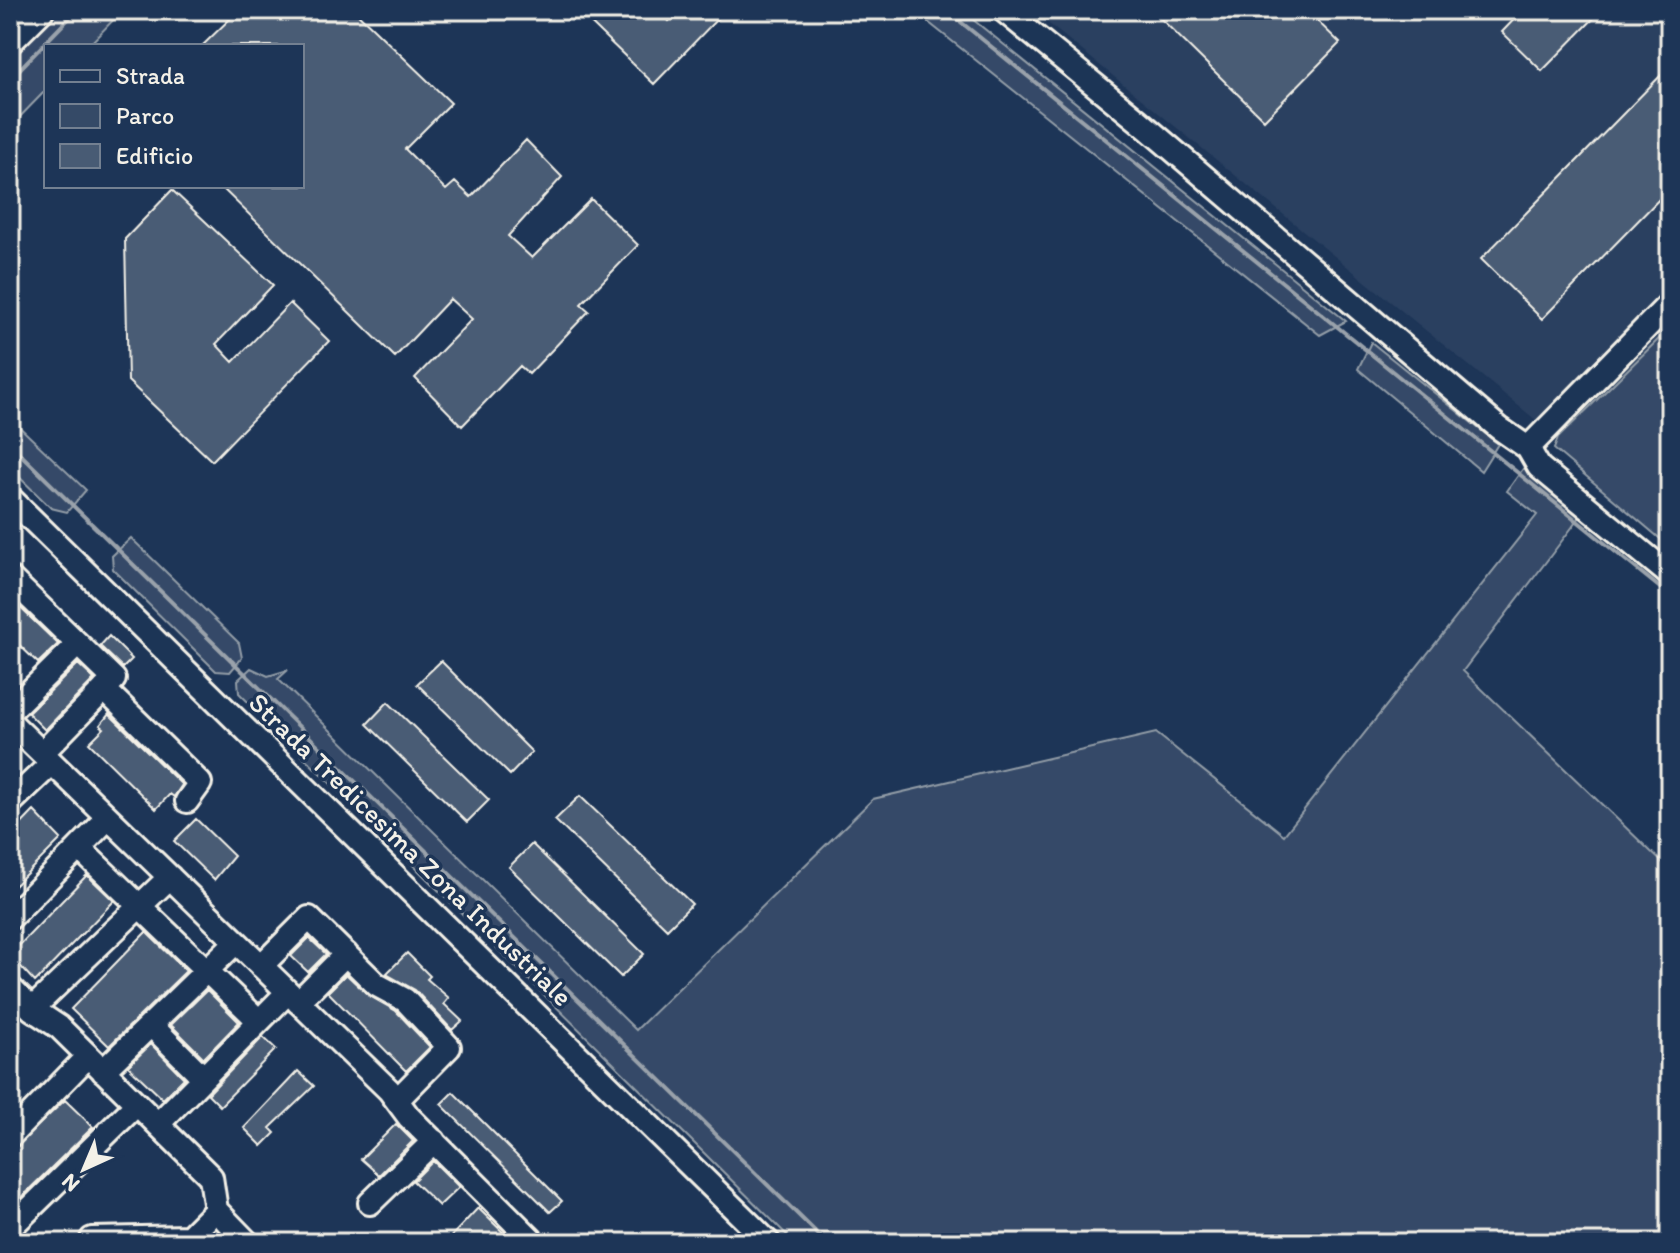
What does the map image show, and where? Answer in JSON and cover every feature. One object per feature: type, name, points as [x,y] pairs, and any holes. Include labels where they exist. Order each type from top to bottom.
[{"type":"main road","points":[[10,40],[40,10]]},
{"type":"street","points":[[1003,10],[1176,152],[1499,428],[1528,448],[1539,467],[1670,575]]},
{"type":"street","points":[[1528,448],[1670,303]]},
{"type":"street","name":"Strada Tredicesima Zona Industriale","points":[[10,498],[769,1243]]},
{"type":"street","points":[[10,578],[114,679],[10,803]]},
{"type":"street","points":[[10,711],[78,644]]},
{"type":"street","points":[[104,689],[200,783],[187,801]]},
{"type":"street","points":[[15,729],[293,997],[535,1243]]},
{"type":"street","points":[[10,918],[108,818]]},
{"type":"street","points":[[79,848],[259,1021]]},
{"type":"street","points":[[32,1009],[170,877]]},
{"type":"street","points":[[261,966],[309,918],[377,985],[405,1000],[449,1047],[397,1100]]},
{"type":"street","points":[[10,1136],[96,1063],[151,1025],[236,942]]},
{"type":"street","points":[[158,1124],[259,1021],[346,954]]},
{"type":"street","points":[[10,988],[32,1009],[59,1027],[211,1177],[216,1210],[248,1243]]},
{"type":"street","points":[[151,1025],[203,1077]]},
{"type":"street","points":[[10,1228],[137,1104]]},
{"type":"street","points":[[370,1203],[434,1141]]},
{"type":"street","points":[[93,1243],[92,1239],[189,1237],[216,1210]]},
{"type":"shaded area","points":[[1032,10],[1670,10],[1670,328],[1558,438]]},
{"type":"green space","points":[[59,10],[123,10],[90,44],[44,44],[44,92],[10,127],[10,60]]},
{"type":"green space","points":[[913,10],[961,10],[1346,321],[1320,335]]},
{"type":"green space","points":[[1670,328],[1670,547],[1554,449],[1558,438]]},
{"type":"green space","points":[[1371,342],[1498,444],[1481,471],[1358,369]]},
{"type":"green space","points":[[10,418],[86,490],[67,512],[51,508],[10,468]]},
{"type":"green space","points":[[1525,466],[1583,513],[1463,671],[1670,870],[1670,1243],[795,1243],[239,693],[238,680],[251,668],[268,676],[288,670],[278,679],[636,1030],[873,799],[1156,733],[1284,835],[1537,515],[1507,491]]},
{"type":"green space","points":[[131,538],[239,643],[242,658],[230,672],[216,671],[113,569],[112,556]]},
{"type":"building","points":[[239,10],[354,10],[451,103],[405,149],[446,190],[455,182],[471,197],[526,140],[562,177],[508,236],[532,258],[591,199],[638,245],[581,304],[589,311],[529,374],[520,366],[462,426],[415,378],[472,319],[450,299],[395,357],[222,188],[304,188],[304,44],[204,44]]},
{"type":"building","points":[[577,10],[659,10],[669,21],[680,10],[713,10],[719,17],[654,84]]},
{"type":"building","points":[[1152,10],[1306,10],[1340,43],[1264,120]]},
{"type":"building","points":[[1523,10],[1602,10],[1542,71],[1502,32]]},
{"type":"building","points":[[1670,66],[1670,188],[1542,319],[1481,259]]},
{"type":"building","points":[[172,190],[273,285],[216,344],[233,362],[290,303],[329,341],[212,461],[128,381],[125,239]]},
{"type":"building","points":[[10,598],[58,644],[38,663],[10,636]]},
{"type":"building","points":[[109,636],[132,659],[123,668],[100,646]]},
{"type":"building","points":[[441,661],[532,752],[510,775],[417,684]]},
{"type":"building","points":[[78,664],[94,679],[45,730],[28,713]]},
{"type":"building","points":[[388,702],[489,800],[467,822],[367,724]]},
{"type":"building","points":[[109,714],[182,785],[174,797],[170,794],[156,809],[89,743],[104,728],[100,725]]},
{"type":"building","points":[[580,796],[692,904],[667,929],[555,820]]},
{"type":"building","points":[[34,811],[61,839],[10,890],[10,836]]},
{"type":"building","points":[[196,819],[234,856],[214,880],[174,841]]},
{"type":"building","points":[[532,844],[644,954],[621,977],[509,867]]},
{"type":"building","points":[[87,875],[114,901],[35,982],[10,955]]},
{"type":"building","points":[[146,932],[186,971],[109,1046],[71,1009]]},
{"type":"building","points":[[309,938],[326,954],[308,972],[291,956]]},
{"type":"building","points":[[407,953],[430,976],[427,979],[449,998],[444,1004],[462,1021],[452,1030],[415,990],[386,974]]},
{"type":"building","points":[[346,974],[368,995],[396,1011],[430,1047],[406,1071],[328,992]]},
{"type":"building","points":[[207,990],[239,1022],[204,1058],[171,1025]]},
{"type":"building","points":[[263,1037],[276,1049],[220,1106],[208,1094]]},
{"type":"building","points":[[151,1044],[184,1078],[163,1099],[128,1066]]},
{"type":"building","points":[[298,1071],[314,1086],[270,1128],[275,1133],[262,1146],[244,1128]]},
{"type":"building","points":[[453,1092],[562,1201],[550,1212],[441,1104]]},
{"type":"building","points":[[65,1100],[93,1127],[10,1208],[10,1152]]},
{"type":"building","points":[[396,1124],[413,1141],[379,1175],[361,1159]]},
{"type":"building","points":[[433,1161],[459,1187],[439,1206],[413,1181]]},
{"type":"building","points":[[478,1208],[514,1243],[445,1243]]},
{"type":"waterway","points":[[10,79],[77,10]]},
{"type":"waterway","points":[[946,10],[1670,596]]},
{"type":"waterway","points":[[10,444],[827,1243]]}]
